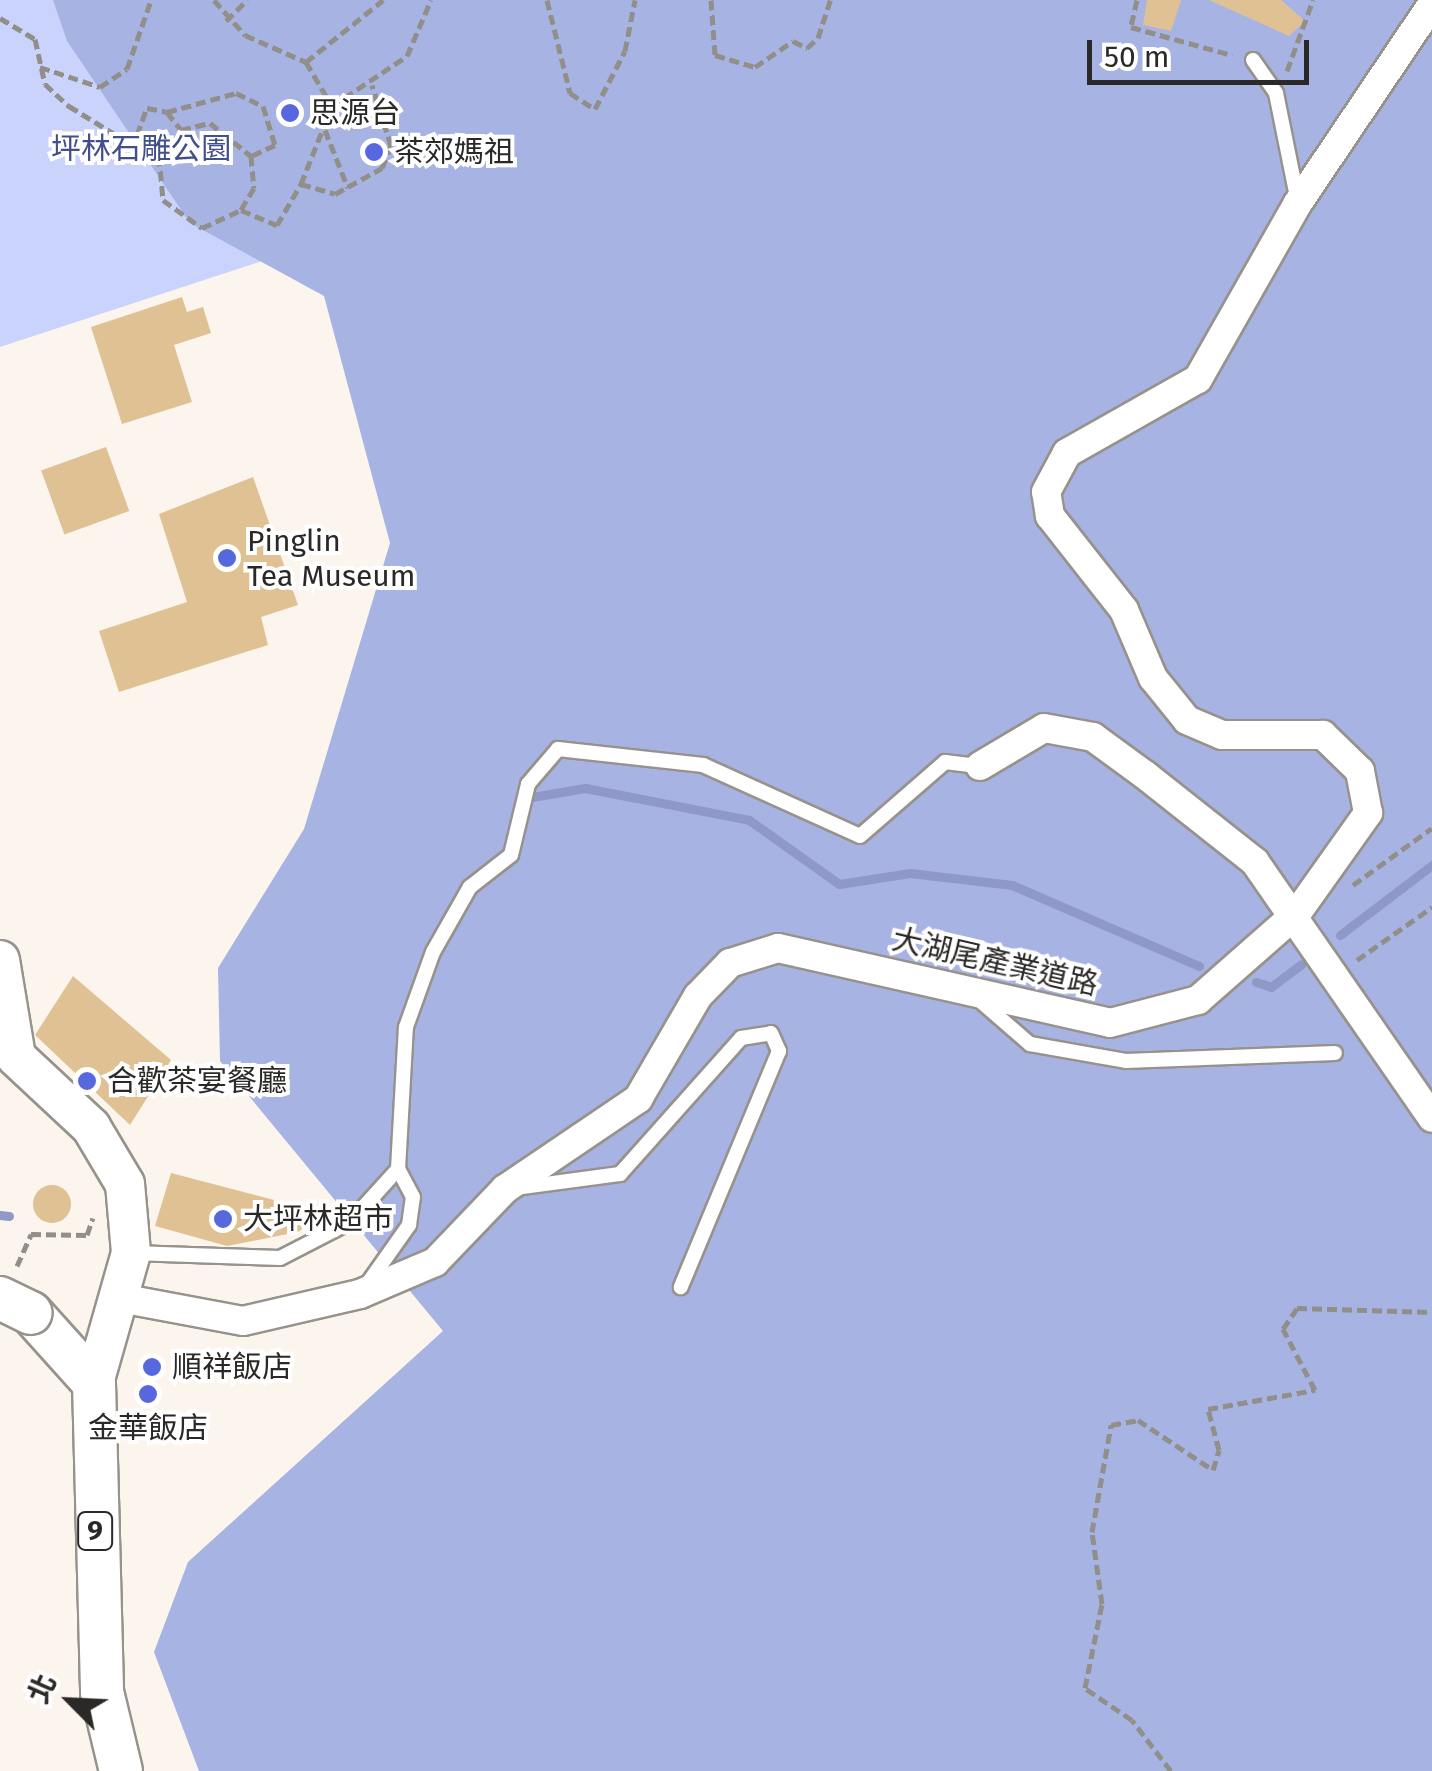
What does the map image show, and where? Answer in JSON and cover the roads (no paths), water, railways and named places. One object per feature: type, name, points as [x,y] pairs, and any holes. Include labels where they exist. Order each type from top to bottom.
[{"type":"main road","points":[[14,1296],[94,1383]]},
{"type":"main road","name":"9","points":[[94,1383],[102,1692],[121,1771]]},
{"type":"street","name":"大湖尾產業道路","points":[[120,1298],[243,1321],[360,1294],[435,1262],[505,1189],[638,1100],[698,996],[730,963],[778,948],[959,982],[1110,1023],[1156,1017],[1198,1000],[1297,913],[1368,812],[1360,772],[1324,735],[1222,735],[1187,720],[1154,678],[1124,610],[1050,516],[1046,492],[1067,453],[1198,379],[1298,203],[1432,4]]},
{"type":"street","points":[[980,766],[1044,728],[1093,737],[1254,862],[1297,913],[1432,1118]]},
{"type":"street","points":[[0,960],[16,1056],[91,1127],[124,1184],[131,1253],[94,1383]]},
{"type":"lane","points":[[1253,60],[1276,93],[1298,203]]},
{"type":"lane","points":[[360,1294],[409,1225],[413,1197],[398,1169],[406,1027],[433,952],[470,887],[511,856],[528,784],[558,749],[702,765],[860,836],[944,762],[980,766]]},
{"type":"lane","points":[[959,982],[1030,1044],[1126,1061],[1334,1053]]},
{"type":"lane","points":[[505,1189],[620,1174],[741,1038],[772,1033],[779,1052],[681,1287]]},
{"type":"lane","points":[[131,1253],[280,1258],[350,1222],[398,1169]]},
{"type":"waterway","points":[[526,798],[585,788],[749,820],[839,884],[910,873],[1012,885],[1199,966]]},
{"type":"waterway","points":[[1340,935],[1432,865]]},
{"type":"waterway","points":[[1256,982],[1271,987],[1301,964]]},
{"type":"waterway","points":[[0,1215],[9,1216]]},
{"type":"place","name":"思源台","points":[[290,113]]},
{"type":"place","name":"茶郊媽祖","points":[[374,152]]},
{"type":"place","name":"Pinglin Tea Museum","points":[[227,558]]},
{"type":"place","name":"合歡茶宴餐廳","points":[[87,1081]]},
{"type":"place","name":"大坪林超市","points":[[223,1219]]},
{"type":"place","name":"順祥飯店","points":[[152,1367]]},
{"type":"place","name":"金華飯店","points":[[148,1394]]},
{"type":"park label","name":"坪林石雕公園","points":[[141,149]]}]
